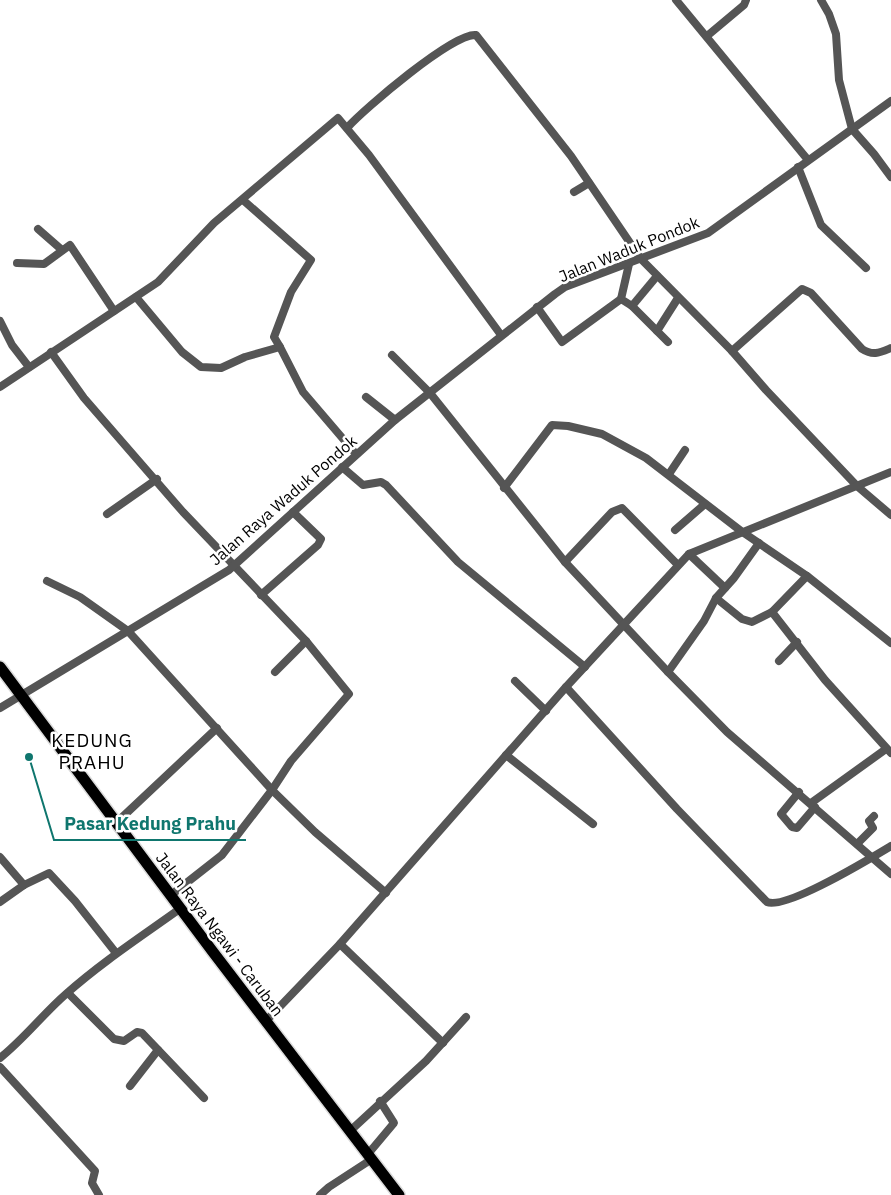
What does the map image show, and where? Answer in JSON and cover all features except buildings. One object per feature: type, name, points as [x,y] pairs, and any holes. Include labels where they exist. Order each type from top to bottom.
[{"type":"highway","name":"Jalan Raya Ngawi - Caruban","points":[[0,667],[20,696],[399,1195]]},
{"type":"street","points":[[676,0],[808,160]]},
{"type":"street","points":[[707,36],[744,4],[746,0]]},
{"type":"street","points":[[820,0],[829,14],[836,34],[839,80],[852,130],[874,154],[891,177]]},
{"type":"street","points":[[347,128],[380,96],[453,42],[476,35],[571,156],[641,258],[678,298],[732,351],[766,390],[858,486],[891,515]]},
{"type":"street","name":"Jalan Waduk Pondok","points":[[430,393],[537,307],[566,288],[708,233],[891,101]]},
{"type":"street","points":[[0,387],[158,282],[214,223],[338,118],[501,335]]},
{"type":"street","points":[[798,167],[821,225],[866,268]]},
{"type":"street","points":[[574,192],[589,183]]},
{"type":"street","points":[[243,200],[311,260],[291,292],[274,337],[303,392],[356,454]]},
{"type":"street","points":[[38,229],[62,250]]},
{"type":"street","points":[[17,263],[44,264],[68,245],[72,247],[114,312]]},
{"type":"street","points":[[537,307],[562,342],[621,300],[629,264]]},
{"type":"street","points":[[632,306],[657,276]]},
{"type":"street","points":[[732,351],[802,289],[811,293],[862,349],[870,354],[877,354],[891,348]]},
{"type":"street","points":[[136,297],[182,352],[201,367],[221,368],[245,357],[280,347]]},
{"type":"street","points":[[657,331],[678,298]]},
{"type":"street","points":[[621,300],[632,306],[668,342]]},
{"type":"street","points":[[0,322],[12,345],[29,367]]},
{"type":"street","points":[[51,352],[84,398],[183,512],[306,641],[349,694],[291,761],[272,790],[222,855],[171,895]]},
{"type":"street","points":[[392,355],[430,393],[565,562],[668,672],[720,725],[858,843],[891,874]]},
{"type":"street","name":"Jalan Raya Waduk Pondok","points":[[20,696],[234,565],[356,454],[430,393]]},
{"type":"street","points":[[366,397],[395,420]]},
{"type":"street","points":[[504,488],[552,425],[558,424],[602,434],[668,474],[741,531],[807,576],[891,643]]},
{"type":"street","points":[[668,474],[685,450]]},
{"type":"street","points":[[342,467],[363,485],[381,482],[386,485],[437,542],[458,562],[585,667]]},
{"type":"street","points":[[266,1021],[386,893],[566,687],[677,564],[689,554],[741,531],[891,472]]},
{"type":"street","points":[[107,514],[156,480]]},
{"type":"street","points":[[674,530],[705,504]]},
{"type":"street","points":[[565,562],[612,512],[622,508],[677,564]]},
{"type":"street","points":[[261,595],[318,545],[321,539],[293,512]]},
{"type":"street","points":[[668,672],[704,621],[716,598],[759,543]]},
{"type":"street","points":[[689,554],[725,588]]},
{"type":"street","points":[[716,598],[742,619],[752,622],[772,612],[807,576]]},
{"type":"street","points":[[47,581],[80,597],[128,631],[218,728],[272,790],[315,832],[386,893]]},
{"type":"street","points":[[772,612],[825,680],[888,751],[813,805],[796,828],[787,822],[781,814],[799,792]]},
{"type":"street","points":[[275,672],[306,641]]},
{"type":"street","points":[[779,662],[797,642]]},
{"type":"street","points":[[515,680],[546,711]]},
{"type":"street","points":[[566,687],[677,809],[767,902],[776,904],[805,893],[891,846]]},
{"type":"street","points":[[0,708],[20,696]]},
{"type":"street","points":[[116,823],[218,728]]},
{"type":"street","points":[[506,755],[593,824]]},
{"type":"street","points":[[858,843],[873,828],[868,821],[874,816]]},
{"type":"street","points":[[0,857],[24,884]]},
{"type":"street","points":[[0,902],[24,884],[44,874],[52,876],[116,953]]},
{"type":"street","points":[[0,1058],[14,1047],[46,1012],[68,992],[116,953],[181,908]]},
{"type":"street","points":[[340,944],[443,1042]]},
{"type":"street","points":[[68,992],[114,1039],[124,1041],[139,1032],[204,1098]]},
{"type":"street","points":[[350,1131],[380,1101],[426,1061],[466,1017]]},
{"type":"street","points":[[130,1086],[158,1050]]},
{"type":"street","points":[[0,1067],[95,1171],[92,1183],[100,1195]]},
{"type":"street","points":[[320,1195],[329,1186],[372,1160],[394,1123],[380,1101]]},
{"type":"place","name":"Pasar Kedung Prahu","points":[[29,757]]},
{"type":"district","name":"KEDUNG PRAHU","points":[[92,751]]}]
